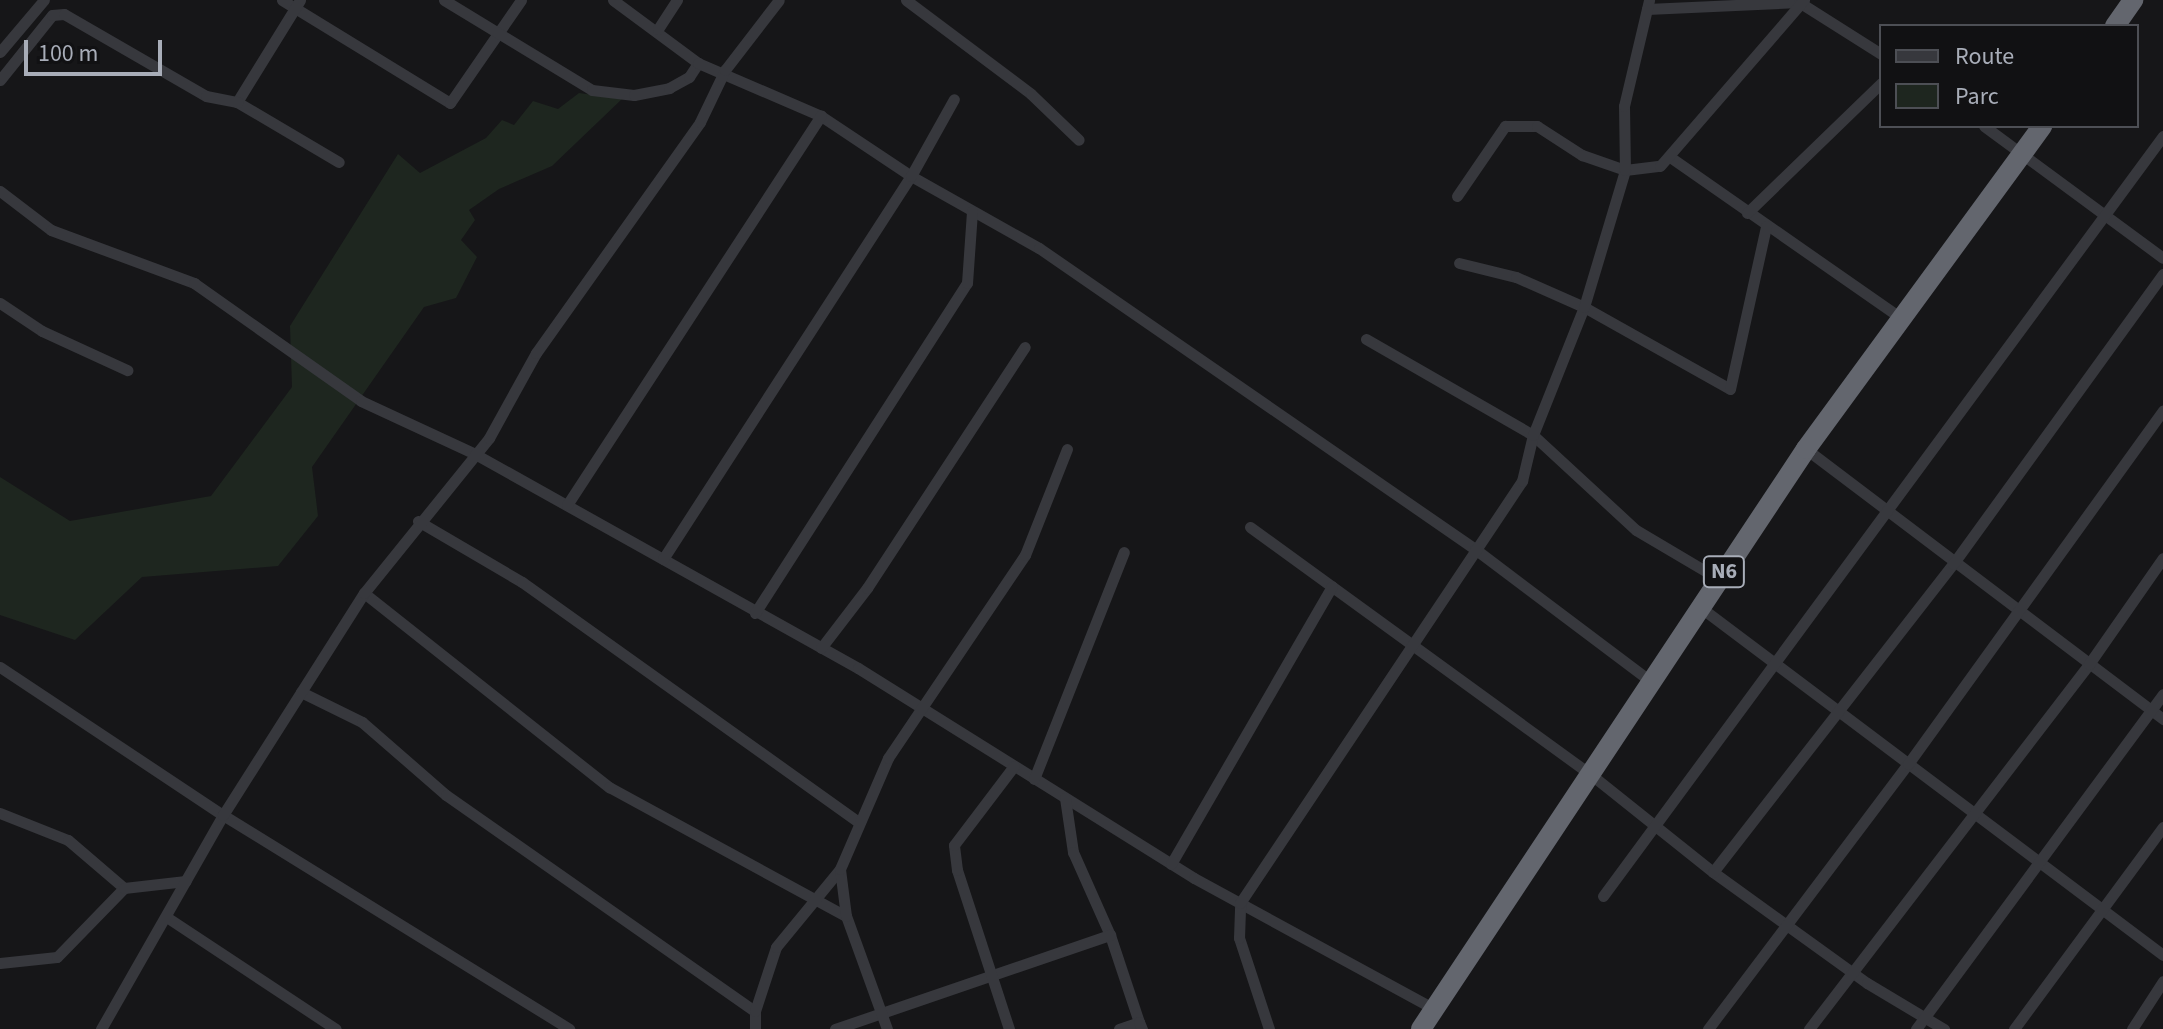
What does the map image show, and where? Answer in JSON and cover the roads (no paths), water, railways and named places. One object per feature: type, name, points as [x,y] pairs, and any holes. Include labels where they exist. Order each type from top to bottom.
[{"type":"highway","points":[[2116,24],[2133,0]]},
{"type":"highway","name":"N6","points":[[1426,1023],[1649,680],[1806,449],[2041,128]]},
{"type":"street","points":[[0,52],[44,0]]},
{"type":"street","points":[[282,0],[297,4],[450,103],[521,0]]},
{"type":"street","points":[[444,0],[592,90],[613,94],[669,88],[689,77],[698,63]]},
{"type":"street","points":[[613,0],[658,29],[698,63],[725,70],[821,116],[911,176],[1039,248],[1475,549],[1649,680]]},
{"type":"street","points":[[658,29],[677,0]]},
{"type":"street","points":[[101,1029],[168,918],[223,815],[364,593],[418,521],[475,454],[536,353],[700,122],[725,70],[779,0]]},
{"type":"street","points":[[906,0],[1031,94],[1079,140]]},
{"type":"street","points":[[1457,196],[1505,126],[1537,126],[1582,155],[1625,170],[1649,170],[1670,157],[1802,1]]},
{"type":"street","points":[[1269,1029],[1239,938],[1240,903],[1410,643],[1522,481],[1533,435],[1584,307],[1625,170],[1624,106],[1648,5],[1802,1],[1879,53]]},
{"type":"street","points":[[237,102],[297,4]]},
{"type":"street","points":[[0,80],[52,15],[64,14],[206,96],[237,102],[339,162]]},
{"type":"street","points":[[1747,213],[1879,85]]},
{"type":"street","points":[[663,559],[911,176],[954,99]]},
{"type":"street","points":[[567,505],[821,116]]},
{"type":"street","points":[[1987,128],[2163,258]]},
{"type":"street","points":[[1603,896],[2162,139]]},
{"type":"street","points":[[1670,157],[1901,318]]},
{"type":"street","points":[[0,191],[51,230],[194,283],[361,401],[475,454],[821,648],[1171,864],[1240,903],[1426,1023]]},
{"type":"street","points":[[755,613],[967,283],[972,211]]},
{"type":"street","points":[[1459,263],[1516,277],[1584,307],[1730,389],[1766,226]]},
{"type":"street","points":[[1713,872],[1953,564],[2163,274]]},
{"type":"street","points":[[0,303],[42,331],[127,370]]},
{"type":"street","points":[[1366,339],[1533,435],[1636,530],[1719,579]]},
{"type":"street","points":[[821,648],[867,588],[1025,347]]},
{"type":"street","points":[[1708,1029],[1908,764],[2015,609],[2163,410]]},
{"type":"street","points":[[755,1029],[755,1011],[776,947],[811,899],[840,869],[888,758],[925,710],[1025,555],[1067,449]]},
{"type":"street","points":[[1806,449],[1885,513],[2163,719]]},
{"type":"street","points":[[418,521],[522,582],[859,822]]},
{"type":"street","points":[[1250,527],[1589,773],[1713,872],[1851,972],[1944,1029]]},
{"type":"street","points":[[1034,779],[1124,552]]},
{"type":"street","points":[[1813,1027],[1972,812],[2089,664],[2163,558]]},
{"type":"street","points":[[1171,864],[1332,586]]},
{"type":"street","points":[[364,593],[609,787],[846,916]]},
{"type":"street","points":[[1700,607],[1775,667],[2163,955]]},
{"type":"street","points":[[0,667],[223,815],[569,1029]]},
{"type":"street","points":[[301,692],[362,722],[446,795],[755,1011]]},
{"type":"street","points":[[1916,1029],[2163,694]]},
{"type":"street","points":[[1009,1029],[989,976],[957,870],[954,845],[1014,766]]},
{"type":"street","points":[[1065,798],[1073,852],[1110,935],[1141,1025],[1119,1029]]},
{"type":"street","points":[[0,813],[68,840],[124,888]]},
{"type":"street","points":[[2014,1029],[2163,827]]},
{"type":"street","points":[[840,869],[846,916],[887,1029]]},
{"type":"street","points":[[0,963],[57,957],[124,888],[186,881]]},
{"type":"street","points":[[168,918],[336,1029]]},
{"type":"street","points":[[835,1029],[1110,935]]},
{"type":"street","points":[[2132,1029],[2163,981]]}]
